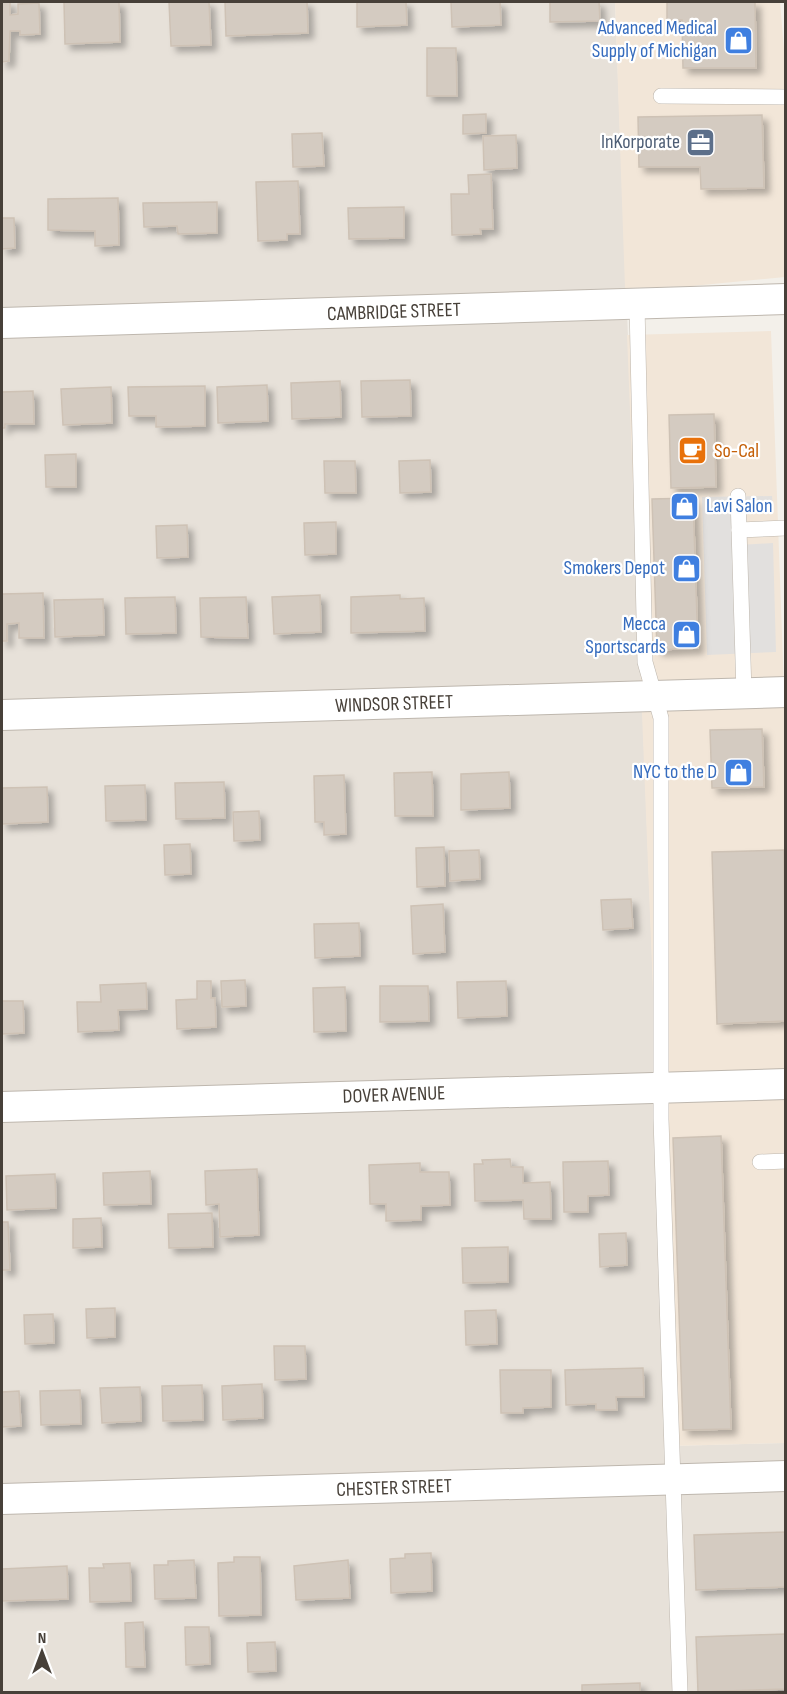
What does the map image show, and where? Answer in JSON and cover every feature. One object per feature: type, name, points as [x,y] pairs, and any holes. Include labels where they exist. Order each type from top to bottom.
[{"type":"street","name":"CAMBRIDGE STREET","points":[[2,323],[786,299]]},
{"type":"street","name":"WINDSOR STREET","points":[[2,715],[786,692]]},
{"type":"street","name":"DOVER AVENUE","points":[[2,1107],[786,1084]]},
{"type":"street","name":"CHESTER STREET","points":[[2,1499],[786,1476]]},
{"type":"lane","points":[[661,96],[786,98]]},
{"type":"lane","points":[[637,305],[645,662],[661,718],[661,1088],[680,1692]]},
{"type":"lane","points":[[738,496],[744,693]]},
{"type":"lane","points":[[739,530],[786,528]]},
{"type":"lane","points":[[760,1162],[786,1161]]},
{"type":"shaded area","points":[[2,2],[615,2],[671,1446],[785,1443],[785,1692],[2,1692]]},
{"type":"shaded area","points":[[615,2],[780,2],[786,74],[785,277],[692,286],[625,288]]},
{"type":"shaded area","points":[[771,331],[786,744],[785,1443],[671,1446],[627,335]]},
{"type":"shaded area","points":[[772,496],[773,508],[739,509],[739,545],[773,543],[776,652],[707,655],[702,497]]},
{"type":"building","points":[[2,2],[10,2],[10,15],[18,14],[18,4],[39,3],[40,34],[20,35],[20,31],[10,31],[9,61],[2,62]]},
{"type":"building","points":[[64,2],[119,2],[120,42],[65,44]]},
{"type":"building","points":[[169,2],[209,2],[211,45],[171,46]]},
{"type":"building","points":[[225,2],[307,2],[308,33],[226,36]]},
{"type":"building","points":[[357,2],[406,2],[407,25],[357,27]]},
{"type":"building","points":[[451,2],[500,2],[501,25],[452,27]]},
{"type":"building","points":[[550,2],[599,2],[600,21],[550,22]]},
{"type":"building","points":[[667,2],[755,2],[756,68],[683,68],[682,20],[667,20]]},
{"type":"building","points":[[427,48],[456,48],[457,96],[427,96]]},
{"type":"building","points":[[486,114],[486,133],[463,134],[463,115]]},
{"type":"building","name":"InKorporate","points":[[762,115],[764,188],[701,189],[700,167],[639,167],[638,117]]},
{"type":"building","points":[[322,133],[324,166],[293,167],[292,134]]},
{"type":"building","points":[[516,135],[517,168],[484,170],[483,136]]},
{"type":"building","points":[[491,174],[493,229],[480,229],[481,234],[452,235],[451,194],[469,194],[468,175]]},
{"type":"building","points":[[298,181],[300,234],[287,234],[287,240],[258,241],[256,182]]},
{"type":"building","points":[[118,198],[119,245],[95,246],[95,231],[48,230],[48,199]]},
{"type":"building","points":[[217,202],[217,233],[178,234],[177,226],[144,227],[143,203]]},
{"type":"building","points":[[404,207],[404,238],[349,239],[348,208]]},
{"type":"building","points":[[2,218],[14,218],[15,248],[2,249]]},
{"type":"building","points":[[410,380],[411,416],[362,417],[361,381]]},
{"type":"building","points":[[340,381],[341,417],[292,419],[291,383]]},
{"type":"building","points":[[267,385],[268,421],[218,423],[217,387]]},
{"type":"building","points":[[205,386],[205,426],[156,427],[156,416],[129,416],[128,387]]},
{"type":"building","points":[[111,387],[112,423],[63,425],[61,389]]},
{"type":"building","points":[[33,391],[34,424],[5,424],[5,428],[2,428],[2,392]]},
{"type":"building","name":"So-Cal","points":[[714,414],[716,487],[671,488],[669,415]]},
{"type":"building","points":[[76,454],[76,487],[46,487],[45,455]]},
{"type":"building","points":[[430,460],[431,492],[400,493],[399,461]]},
{"type":"building","points":[[324,461],[355,461],[356,493],[325,493]]},
{"type":"building","points":[[693,498],[698,648],[657,650],[652,499]]},
{"type":"building","points":[[336,522],[336,554],[305,555],[304,523]]},
{"type":"building","points":[[187,525],[188,557],[157,558],[156,526]]},
{"type":"building","points":[[43,593],[44,638],[19,638],[19,623],[7,624],[7,641],[2,641],[2,594]]},
{"type":"building","points":[[320,595],[321,632],[274,634],[272,597]]},
{"type":"building","points":[[400,595],[400,599],[424,598],[425,631],[351,633],[351,597]]},
{"type":"building","points":[[175,597],[176,633],[126,634],[125,598]]},
{"type":"building","points":[[246,597],[248,638],[201,637],[200,598]]},
{"type":"building","points":[[103,599],[104,635],[55,637],[54,600]]},
{"type":"building","points":[[762,729],[764,787],[712,788],[710,730]]},
{"type":"building","points":[[432,772],[433,816],[395,816],[394,773]]},
{"type":"building","points":[[509,772],[510,808],[461,810],[461,774]]},
{"type":"building","points":[[344,775],[346,834],[324,835],[324,822],[315,822],[314,776]]},
{"type":"building","points":[[224,782],[225,818],[176,819],[175,783]]},
{"type":"building","points":[[145,785],[146,820],[106,821],[105,786]]},
{"type":"building","points":[[47,787],[48,822],[2,824],[2,788]]},
{"type":"building","points":[[259,811],[260,840],[234,841],[233,812]]},
{"type":"building","points":[[190,844],[191,874],[165,875],[164,845]]},
{"type":"building","points":[[444,847],[445,886],[417,887],[416,848]]},
{"type":"building","points":[[479,850],[480,879],[450,881],[449,851]]},
{"type":"building","points":[[784,850],[786,1021],[717,1024],[712,852]]},
{"type":"building","points":[[631,899],[633,928],[603,930],[601,900]]},
{"type":"building","points":[[443,904],[445,952],[413,954],[411,906]]},
{"type":"building","points":[[359,923],[360,956],[315,958],[314,924]]},
{"type":"building","points":[[245,980],[246,1006],[222,1007],[221,981]]},
{"type":"building","points":[[197,981],[211,981],[211,998],[215,998],[216,1027],[177,1029],[176,1000],[197,999]]},
{"type":"building","points":[[506,981],[507,1016],[458,1018],[457,982]]},
{"type":"building","points":[[146,983],[147,1009],[118,1010],[119,1030],[78,1032],[77,1002],[101,1002],[100,985]]},
{"type":"building","points":[[380,986],[428,986],[429,1021],[380,1022]]},
{"type":"building","points":[[345,987],[346,1031],[314,1032],[313,988]]},
{"type":"building","points":[[2,1001],[23,1001],[24,1033],[2,1034]]},
{"type":"building","points":[[721,1136],[731,1429],[683,1430],[673,1138]]},
{"type":"building","points":[[510,1159],[511,1167],[523,1167],[523,1183],[550,1182],[551,1219],[524,1219],[523,1200],[475,1201],[474,1164],[483,1164],[482,1160]]},
{"type":"building","points":[[608,1161],[609,1195],[588,1196],[588,1212],[564,1212],[563,1162]]},
{"type":"building","points":[[420,1163],[420,1172],[449,1172],[450,1205],[421,1206],[421,1220],[386,1221],[386,1204],[370,1204],[369,1165]]},
{"type":"building","points":[[257,1169],[259,1235],[220,1237],[219,1204],[206,1205],[205,1171]]},
{"type":"building","points":[[150,1171],[151,1204],[104,1205],[103,1173]]},
{"type":"building","points":[[55,1174],[56,1208],[7,1210],[6,1176]]},
{"type":"building","points":[[212,1213],[213,1247],[169,1248],[168,1214]]},
{"type":"building","points":[[101,1218],[102,1247],[73,1248],[73,1219]]},
{"type":"building","points":[[2,1222],[8,1222],[10,1270],[2,1270]]},
{"type":"building","points":[[626,1233],[627,1265],[600,1267],[599,1234]]},
{"type":"building","points":[[508,1247],[508,1282],[463,1283],[462,1248]]},
{"type":"building","points":[[115,1308],[115,1337],[87,1338],[86,1309]]},
{"type":"building","points":[[496,1310],[497,1344],[466,1345],[465,1311]]},
{"type":"building","points":[[53,1314],[54,1343],[25,1344],[24,1315]]},
{"type":"building","points":[[274,1346],[305,1346],[306,1379],[275,1380]]},
{"type":"building","points":[[643,1368],[644,1397],[616,1397],[617,1410],[596,1410],[596,1404],[566,1405],[565,1370]]},
{"type":"building","points":[[500,1370],[551,1370],[551,1407],[523,1408],[523,1413],[501,1413]]},
{"type":"building","points":[[262,1384],[263,1418],[223,1420],[222,1386]]},
{"type":"building","points":[[202,1385],[203,1420],[163,1421],[162,1386]]},
{"type":"building","points":[[140,1387],[141,1421],[102,1423],[100,1388]]},
{"type":"building","points":[[80,1390],[81,1424],[41,1425],[40,1391]]},
{"type":"building","points":[[19,1391],[21,1426],[2,1427],[2,1392]]},
{"type":"building","points":[[786,1532],[786,1587],[696,1590],[694,1535]]},
{"type":"building","points":[[431,1553],[432,1591],[391,1593],[390,1559],[405,1558],[405,1554]]},
{"type":"building","points":[[234,1557],[260,1557],[261,1615],[219,1616],[218,1563],[234,1562]]},
{"type":"building","points":[[194,1560],[196,1598],[155,1599],[154,1565],[168,1565],[168,1561]]},
{"type":"building","points":[[348,1560],[350,1598],[296,1600],[294,1566]]},
{"type":"building","points":[[130,1563],[131,1601],[90,1602],[89,1568],[104,1568],[103,1564]]},
{"type":"building","points":[[67,1566],[68,1599],[2,1601],[2,1569]]},
{"type":"building","points":[[143,1622],[145,1667],[126,1667],[125,1623]]},
{"type":"building","points":[[185,1627],[209,1627],[210,1664],[186,1665]]},
{"type":"building","points":[[786,1634],[786,1689],[698,1692],[696,1637]]},
{"type":"building","points":[[275,1642],[276,1671],[248,1672],[247,1643]]},
{"type":"building","points":[[640,1683],[640,1692],[582,1692],[582,1685]]},
{"type":"place","name":"Advanced Medical Supply of Michigan","points":[[738,40]]},
{"type":"place","name":"InKorporate","points":[[701,142]]},
{"type":"place","name":"So-Cal","points":[[693,451]]},
{"type":"place","name":"Lavi Salon","points":[[685,506]]},
{"type":"place","name":"Smokers Depot","points":[[686,568]]},
{"type":"place","name":"Mecca Sportscards","points":[[687,635]]},
{"type":"place","name":"NYC to the D","points":[[738,772]]}]
